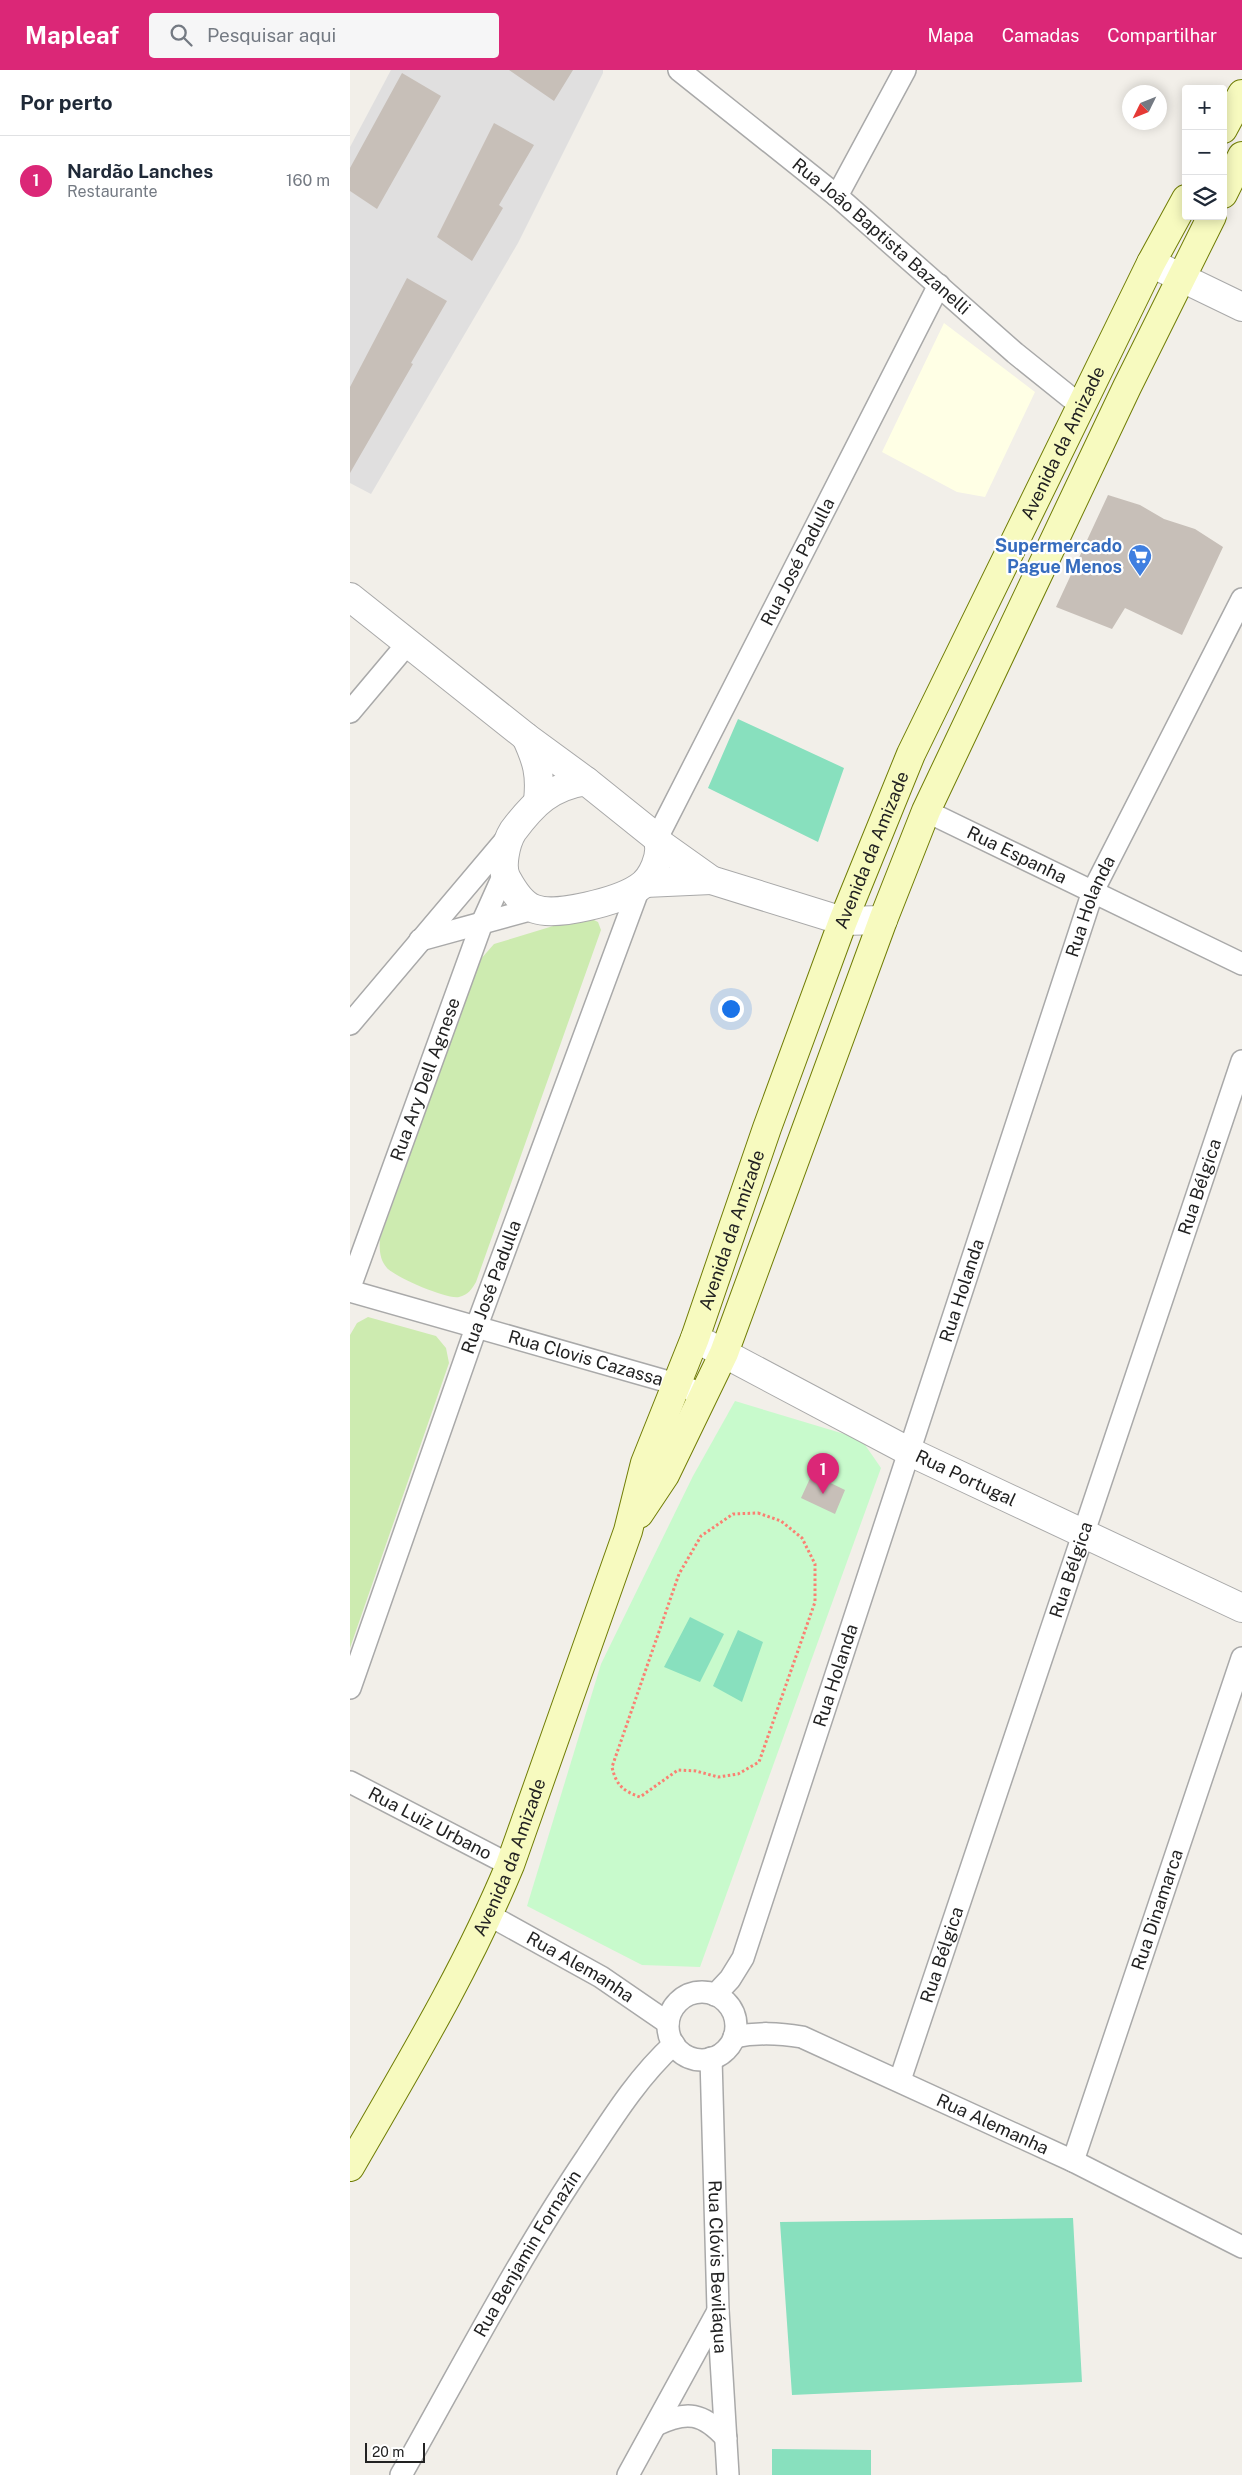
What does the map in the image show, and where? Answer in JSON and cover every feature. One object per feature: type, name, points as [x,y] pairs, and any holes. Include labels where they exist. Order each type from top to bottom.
[{"type":"main road","points":[[1227,122],[1242,94]]},
{"type":"main road","points":[[1227,186],[1242,156]]},
{"type":"main road","name":"Avenida da Amizade","points":[[350,2167],[440,2010],[489,1915],[510,1865],[628,1531],[645,1463],[695,1338],[767,1128],[843,921],[911,754],[1151,263],[1182,206]]},
{"type":"main road","name":"Avenida da Amizade","points":[[628,1531],[665,1475],[724,1352],[883,920],[926,811],[1210,220]]},
{"type":"main road","points":[[911,754],[908,796],[926,811]]},
{"type":"street","name":"Rua João Baptista Bazanelli","points":[[679,70],[837,196],[1015,354],[1081,406]]},
{"type":"street","points":[[837,196],[905,70]]},
{"type":"street","points":[[1151,263],[1242,307]]},
{"type":"street","name":"Rua José Padulla","points":[[658,841],[939,285]]},
{"type":"street","points":[[350,597],[526,737],[586,781],[658,841],[711,880],[843,921],[883,920]]},
{"type":"street","name":"Rua Holanda","points":[[715,1995],[730,1979],[743,1958],[908,1451],[1094,891],[1242,599]]},
{"type":"street","points":[[350,712],[408,643]]},
{"type":"street","points":[[526,737],[538,764],[540,784],[538,801]]},
{"type":"street","points":[[350,1024],[538,801],[555,789],[586,781]]},
{"type":"street","name":"Rua Espanha","points":[[926,811],[1242,964]]},
{"type":"street","points":[[512,833],[506,850],[504,874],[522,900],[533,909]]},
{"type":"street","points":[[420,940],[533,909],[562,910],[625,895],[642,885],[655,867],[658,841]]},
{"type":"street","name":"Rua Ary Dell Agnese","points":[[350,1287],[482,923],[504,874]]},
{"type":"street","points":[[642,885],[711,880]]},
{"type":"street","name":"Rua José Padulla","points":[[350,1688],[476,1328],[642,885]]},
{"type":"street","name":"Rua Bélgica","points":[[900,2080],[1242,1061]]},
{"type":"street","name":"Rua Clovis Cazassa","points":[[350,1292],[676,1384],[704,1395]]},
{"type":"street","name":"Rua Portugal","points":[[695,1338],[908,1451],[1242,1608]]},
{"type":"street","name":"Rua Dinamarca","points":[[1073,2161],[1242,1658]]},
{"type":"street","name":"Rua Luiz Urbano","points":[[350,1782],[510,1865]]},
{"type":"street","name":"Rua Alemanha","points":[[489,1915],[601,1977],[668,2023]]},
{"type":"street","points":[[702,1992],[715,1995],[724,2000],[734,2017],[734,2037],[721,2054],[711,2058],[690,2057],[680,2052],[669,2034],[668,2023],[671,2011],[678,2001],[690,1994],[702,1992]]},
{"type":"street","name":"Rua Alemanha","points":[[734,2037],[762,2033],[802,2037],[900,2080],[1073,2161],[1242,2247]]},
{"type":"street","name":"Rua Benjamin Fornazin","points":[[401,2475],[557,2200],[629,2094],[651,2066],[674,2044]]},
{"type":"street","name":"Rua Clóvis Beviláqua","points":[[711,2058],[718,2310],[728,2475]]},
{"type":"street","points":[[628,2475],[718,2310]]},
{"type":"street","points":[[656,2425],[674,2416],[694,2416],[712,2424],[726,2438]]},
{"type":"path","points":[[758,1513],[781,1521],[802,1538],[815,1564],[814,1602],[759,1762],[738,1774],[718,1777],[696,1771],[678,1770],[654,1789],[640,1797],[623,1791],[615,1780],[612,1767],[623,1735],[678,1574],[701,1536],[733,1514],[758,1513]]},
{"type":"shaded area","points":[[391,70],[603,70],[603,73],[518,243],[371,494],[350,483],[350,147]]},
{"type":"shaded area","points":[[944,323],[1035,392],[985,497],[957,492],[882,452]]},
{"type":"green space","points":[[738,719],[844,768],[818,842],[708,788]]},
{"type":"green space","points":[[586,916],[598,922],[601,930],[476,1282],[465,1295],[453,1297],[433,1292],[410,1282],[387,1268],[380,1255],[380,1239],[480,960],[494,944]]},
{"type":"green space","points":[[368,1317],[436,1336],[446,1348],[449,1363],[350,1648],[350,1335],[357,1323]]},
{"type":"green space","points":[[735,1401],[861,1439],[881,1468],[700,1967],[642,1965],[527,1906],[601,1664],[693,1476]]},
{"type":"green space","points":[[690,1617],[724,1634],[700,1682],[664,1667]]},
{"type":"green space","points":[[738,1630],[763,1642],[742,1702],[713,1686]]},
{"type":"green space","points":[[1073,2218],[1082,2382],[792,2395],[780,2222]]},
{"type":"green space","points":[[772,2449],[871,2450],[871,2475],[772,2475]]},
{"type":"building","points":[[509,70],[573,70],[554,101]]},
{"type":"building","points":[[402,73],[441,96],[377,209],[350,191],[350,168]]},
{"type":"building","points":[[494,123],[534,145],[499,205],[503,208],[472,261],[437,237]]},
{"type":"building","points":[[407,278],[447,301],[350,473],[350,387]]},
{"type":"building","name":"Supermercado Pague Menos","points":[[1108,495],[1140,505],[1164,519],[1195,529],[1223,547],[1182,635],[1125,608],[1112,629],[1056,607]]},
{"type":"building","points":[[812,1474],[845,1490],[835,1514],[801,1498]]},
{"type":"place","name":"Supermercado Pague Menos","points":[[1140,577]]},
{"type":"place","name":"Nardão Lanches","points":[[823,1494]]}]
